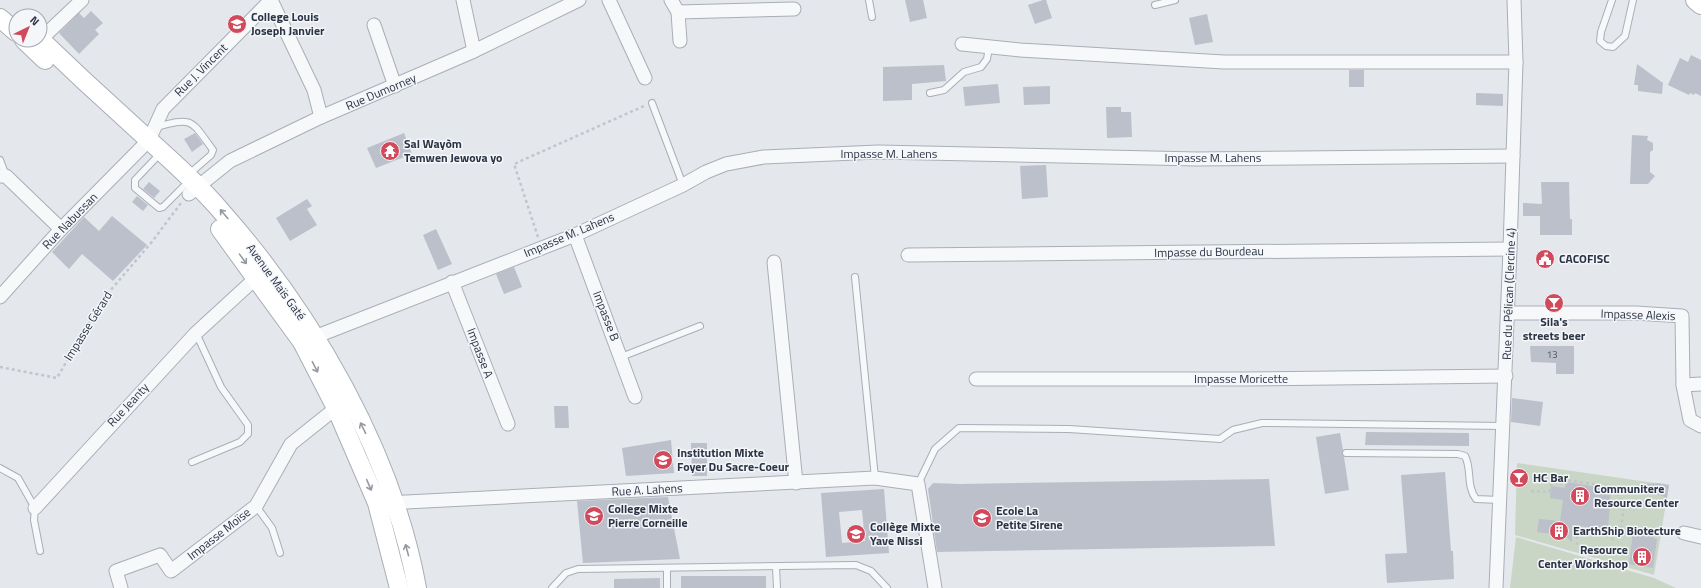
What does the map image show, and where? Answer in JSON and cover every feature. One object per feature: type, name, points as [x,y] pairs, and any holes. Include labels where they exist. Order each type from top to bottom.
[{"type":"main road","points":[[1695,0],[1701,5]]},
{"type":"main road","points":[[0,3],[8,10]]},
{"type":"main road","points":[[0,18],[8,25]]},
{"type":"main road","name":"Avenue Maïs Gaté","points":[[44,48],[150,143],[189,186],[257,277],[309,340],[336,408],[385,503],[416,588]]},
{"type":"main road","name":"Avenue Maïs Gaté","points":[[189,186],[220,210],[268,268],[371,445],[385,503],[399,588]]},
{"type":"street","points":[[48,30],[82,0]]},
{"type":"street","points":[[271,0],[314,90],[321,117]]},
{"type":"street","name":"Rue J. Vincent","points":[[150,143],[163,109],[271,0]]},
{"type":"street","points":[[463,0],[474,51]]},
{"type":"street","name":"Rue Dumorney","points":[[189,186],[230,161],[321,117],[474,51],[578,0]]},
{"type":"street","points":[[609,0],[645,78]]},
{"type":"street","points":[[671,0],[678,12],[680,41]]},
{"type":"street","name":"Rue du Pélican (Clercine 4)","points":[[1496,588],[1506,376],[1516,62],[1514,0]]},
{"type":"street","points":[[678,12],[794,9]]},
{"type":"street","points":[[374,25],[395,86]]},
{"type":"street","points":[[962,44],[1224,62],[1516,62]]},
{"type":"street","name":"Rue Nabussan","points":[[0,297],[61,229],[150,143]]},
{"type":"street","name":"Impasse M. Lahens","points":[[309,340],[452,282],[575,235],[683,185],[706,172],[726,164],[750,159],[764,157],[878,152],[1197,159],[1513,156]]},
{"type":"street","points":[[3,176],[61,229]]},
{"type":"street","name":"Impasse B","points":[[575,235],[635,398]]},
{"type":"street","name":"Impasse du Bourdeau","points":[[908,254],[1510,248]]},
{"type":"street","points":[[774,262],[796,483]]},
{"type":"street","name":"Rue Jeanty","points":[[35,508],[196,333],[257,277]]},
{"type":"street","name":"Impasse A","points":[[452,282],[508,424]]},
{"type":"street","name":"Impasse Alexis","points":[[1508,313],[1636,313],[1682,316],[1683,385]]},
{"type":"street","name":"Impasse Moricette","points":[[976,379],[1236,379],[1506,376]]},
{"type":"street","points":[[1701,384],[1683,385],[1690,420],[1701,426]]},
{"type":"street","name":"Impasse Moïse","points":[[121,588],[116,571],[160,555],[171,571],[256,506],[291,444],[336,408]]},
{"type":"street","name":"Rue A. Lahens","points":[[385,503],[875,478],[918,484]]},
{"type":"street","points":[[918,484],[935,588]]},
{"type":"street","points":[[1684,533],[1701,537]]},
{"type":"lane","points":[[869,0],[872,17]]},
{"type":"lane","points":[[1155,5],[1175,0]]},
{"type":"lane","points":[[1612,0],[1601,32],[1600,41],[1606,46],[1613,47],[1625,36],[1634,0]]},
{"type":"lane","points":[[930,93],[944,90],[964,72],[981,67],[987,59],[989,47]]},
{"type":"lane","points":[[652,103],[683,185]]},
{"type":"lane","points":[[182,120],[188,122],[196,128],[213,150],[189,186],[163,207],[159,208],[136,188],[135,180],[150,143],[182,120]]},
{"type":"lane","points":[[0,160],[3,176]]},
{"type":"lane","points":[[855,277],[875,478]]},
{"type":"lane","points":[[621,357],[700,326]]},
{"type":"lane","points":[[192,462],[240,442],[248,434],[248,425],[221,387],[196,333]]},
{"type":"lane","points":[[918,484],[935,449],[959,428],[1070,429],[1220,439],[1233,430],[1262,424],[1503,426]]},
{"type":"lane","points":[[1346,453],[1458,454],[1465,456],[1468,461],[1471,493],[1476,499],[1500,500]]},
{"type":"lane","points":[[0,468],[18,478],[35,508],[34,520],[40,551]]},
{"type":"lane","points":[[256,506],[272,528],[280,553]]},
{"type":"lane","points":[[552,588],[566,573],[578,569],[856,565],[871,571],[887,588]]},
{"type":"lane","points":[[776,567],[777,588]]},
{"type":"lane","points":[[667,568],[667,588]]},
{"type":"path","points":[[541,247],[514,164],[652,103]]},
{"type":"path","name":"Impasse Gérard","points":[[0,367],[57,378],[103,299],[151,243],[189,186]]},
{"type":"path","points":[[1531,491],[1550,492],[1552,482],[1564,484],[1565,480],[1613,487],[1612,492],[1617,493],[1661,494]]},
{"type":"path","points":[[1617,493],[1624,504],[1634,510]]},
{"type":"path","points":[[1611,539],[1620,537],[1624,504]]},
{"type":"path","points":[[1577,545],[1578,530]]},
{"type":"green space","points":[[1517,463],[1669,485],[1654,575],[1515,535]]},
{"type":"green space","points":[[1516,537],[1654,578],[1676,588],[1510,588]]},
{"type":"building","points":[[905,0],[923,0],[927,18],[910,22]]},
{"type":"building","points":[[1046,0],[1052,18],[1035,24],[1028,5]]},
{"type":"building","points":[[91,11],[103,23],[95,30],[99,34],[79,54],[59,33],[79,13],[84,18]]},
{"type":"building","points":[[1207,14],[1213,42],[1195,45],[1189,18]]},
{"type":"building","points":[[1691,55],[1701,60],[1701,96],[1695,93],[1694,95],[1690,93],[1689,95],[1668,85],[1680,58],[1688,62]]},
{"type":"building","points":[[1637,64],[1663,83],[1662,94],[1638,91],[1638,85],[1634,85]]},
{"type":"building","points":[[944,65],[946,81],[912,84],[912,100],[883,101],[883,67]]},
{"type":"building","points":[[1349,70],[1364,70],[1364,87],[1349,87]]},
{"type":"building","points":[[998,84],[1000,103],[965,106],[963,87]]},
{"type":"building","points":[[1050,86],[1050,104],[1024,105],[1023,87]]},
{"type":"building","points":[[1476,93],[1503,94],[1503,106],[1476,105]]},
{"type":"building","points":[[1106,107],[1121,107],[1121,112],[1131,112],[1132,137],[1107,138]]},
{"type":"building","points":[[195,133],[203,144],[192,152],[184,139]]},
{"type":"building","name":"Sal Wayòm Temwen Jewova yo","points":[[404,133],[412,154],[376,168],[367,148]]},
{"type":"building","points":[[1632,135],[1648,136],[1647,140],[1653,143],[1653,150],[1650,152],[1650,172],[1655,176],[1648,184],[1630,184]]},
{"type":"building","points":[[1046,165],[1048,197],[1022,199],[1020,166]]},
{"type":"building","points":[[149,182],[160,191],[154,198],[143,189]]},
{"type":"building","points":[[1541,182],[1569,182],[1572,235],[1540,235],[1540,216],[1523,216],[1523,203],[1542,204]]},
{"type":"building","points":[[137,196],[148,205],[143,211],[132,202]]},
{"type":"building","points":[[307,199],[312,206],[307,209],[317,225],[290,241],[276,218]]},
{"type":"building","points":[[112,216],[147,245],[113,281],[82,254],[69,269],[52,252],[84,217],[99,231]]},
{"type":"building","points":[[436,229],[452,264],[438,270],[423,235]]},
{"type":"building","points":[[514,267],[522,287],[504,294],[496,274]]},
{"type":"building","points":[[1530,346],[1574,346],[1574,374],[1556,374],[1556,363],[1531,362]]},
{"type":"building","points":[[1512,398],[1543,402],[1540,426],[1511,422]]},
{"type":"building","points":[[554,406],[568,406],[569,428],[555,428]]},
{"type":"building","points":[[1366,432],[1469,433],[1469,446],[1365,445]]},
{"type":"building","points":[[1340,433],[1349,490],[1325,494],[1316,437]]},
{"type":"building","points":[[671,440],[674,473],[626,476],[622,448]]},
{"type":"building","points":[[691,443],[707,443],[707,476],[692,476]]},
{"type":"building","points":[[1445,472],[1451,551],[1453,551],[1454,579],[1387,583],[1385,554],[1407,553],[1401,475]]},
{"type":"building","points":[[1269,479],[1275,546],[937,552],[928,489],[933,483],[960,484]]},
{"type":"building","points":[[1566,482],[1611,489],[1608,530],[1572,525],[1572,542],[1564,535],[1559,537],[1553,534],[1537,532],[1539,519],[1560,521],[1563,500],[1550,498],[1551,486],[1565,488]]},
{"type":"building","points":[[1658,483],[1669,485],[1667,498],[1636,485]]},
{"type":"building","points":[[884,489],[889,553],[826,557],[821,493]],"holes":[[[862,510],[865,541],[842,543],[839,512]]]},
{"type":"building","points":[[668,497],[680,559],[583,563],[577,501]]},
{"type":"building","points":[[1633,532],[1654,534],[1653,538],[1657,539],[1653,568],[1629,564]]},
{"type":"building","points":[[681,576],[766,576],[766,588],[681,588]]},
{"type":"building","points":[[660,578],[660,588],[614,588],[614,579]]},
{"type":"place","name":"College Louis Joseph Janvier","points":[[237,24]]},
{"type":"place","name":"Sal Wayòm Temwen Jewova yo","points":[[390,151]]},
{"type":"place","name":"CACOFISC","points":[[1545,259]]},
{"type":"place","name":"Sila's streets beer","points":[[1554,303]]},
{"type":"place","name":"Institution Mixte Foyer Du Sacre-Coeur","points":[[663,460]]},
{"type":"place","name":"HC Bar","points":[[1519,478]]},
{"type":"place","name":"Communitere Resource Center","points":[[1580,496]]},
{"type":"place","name":"College Mixte Pierre Corneille","points":[[594,516]]},
{"type":"place","name":"Ecole La Petite Sirene","points":[[982,518]]},
{"type":"place","name":"EarthShip Biotecture","points":[[1559,531]]},
{"type":"place","name":"Collège Mixte Yave Nissi","points":[[856,534]]},
{"type":"place","name":"Resource Center Workshop","points":[[1642,557]]}]
